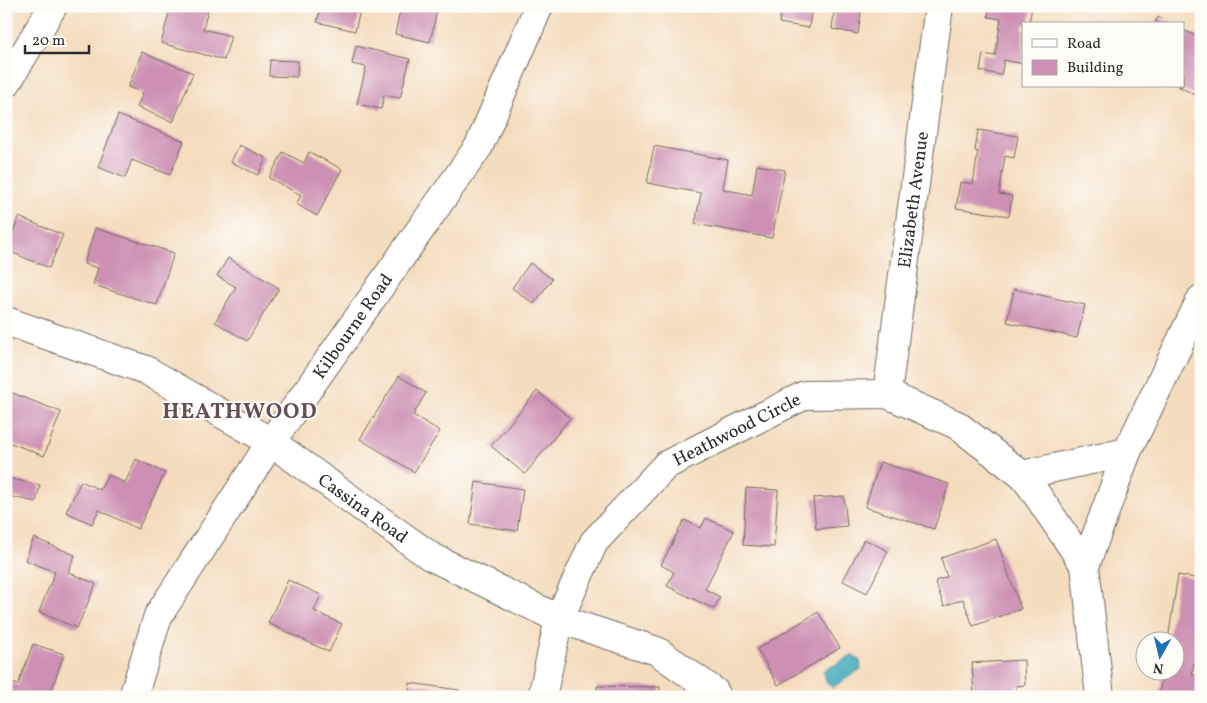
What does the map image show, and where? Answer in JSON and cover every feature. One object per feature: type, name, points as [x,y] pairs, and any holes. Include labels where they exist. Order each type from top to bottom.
[{"type":"street","points":[[6,84],[53,6]]},
{"type":"street","name":"Kilbourne Road","points":[[133,697],[158,616],[271,442],[479,146],[539,6]]},
{"type":"street","name":"Elizabeth Avenue","points":[[887,394],[939,6]]},
{"type":"street","points":[[1085,566],[1127,452],[1201,298]]},
{"type":"street","name":"Cassina Road","points":[[6,322],[146,370],[271,442],[430,556],[559,619],[656,651],[715,692],[718,697]]},
{"type":"street","name":"Heathwood Circle","points":[[542,697],[559,619],[594,542],[666,464],[805,396],[887,394],[957,425],[1022,475],[1031,486],[1085,566],[1100,697]]},
{"type":"street","points":[[1022,475],[1127,452]]},
{"type":"water","points":[[853,655],[860,661],[861,669],[832,688],[826,681],[823,671]]},
{"type":"building","points":[[171,6],[209,6],[203,29],[231,36],[224,60],[161,43]]},
{"type":"building","points":[[321,6],[361,6],[355,31],[317,22]]},
{"type":"building","points":[[401,6],[438,6],[430,42],[395,34]]},
{"type":"building","points":[[782,6],[812,6],[809,28],[779,23]]},
{"type":"building","points":[[835,6],[862,6],[858,34],[832,29]]},
{"type":"building","points":[[990,6],[1032,6],[1029,22],[1022,22],[1022,64],[1004,60],[1001,75],[980,71],[983,54],[995,56],[1001,19],[988,17]]},
{"type":"building","points":[[1158,17],[1167,22],[1156,22]]},
{"type":"building","points":[[1184,30],[1201,38],[1201,98],[1182,88],[1184,88]]},
{"type":"building","points":[[356,46],[410,59],[400,98],[384,95],[381,109],[357,104],[366,67],[352,64]]},
{"type":"building","points":[[142,52],[193,73],[173,122],[137,107],[143,93],[128,87]]},
{"type":"building","points":[[270,60],[298,61],[297,77],[269,76]]},
{"type":"building","points":[[118,115],[184,141],[170,175],[132,160],[125,178],[98,167]]},
{"type":"building","points":[[978,130],[1018,136],[1014,158],[1005,156],[999,194],[1012,196],[1009,216],[956,208],[960,182],[973,184],[978,152],[975,151]]},
{"type":"building","points":[[239,145],[266,158],[258,175],[231,162]]},
{"type":"building","points":[[654,146],[728,160],[723,189],[752,195],[757,165],[785,170],[772,238],[695,224],[701,193],[647,183]]},
{"type":"building","points":[[283,152],[304,163],[309,152],[342,169],[317,216],[296,204],[301,195],[269,178]]},
{"type":"building","points":[[19,217],[63,235],[49,268],[6,250]]},
{"type":"building","points":[[95,228],[174,253],[157,305],[93,285],[98,268],[84,264]]},
{"type":"building","points":[[228,258],[279,288],[247,341],[215,322],[236,287],[217,276]]},
{"type":"building","points":[[530,263],[552,279],[534,304],[512,288]]},
{"type":"building","points":[[1014,289],[1085,305],[1077,338],[1007,322]]},
{"type":"building","points":[[399,376],[426,393],[413,415],[440,431],[414,472],[360,439]]},
{"type":"building","points":[[537,391],[570,418],[525,474],[491,446]]},
{"type":"building","points":[[10,392],[61,412],[44,456],[6,441],[8,426],[6,426],[6,402]]},
{"type":"building","points":[[136,459],[165,473],[138,529],[99,510],[92,524],[66,512],[81,481],[100,490],[108,475],[125,483]]},
{"type":"building","points":[[880,462],[949,484],[934,529],[865,507]]},
{"type":"building","points":[[11,479],[40,485],[36,502],[8,496]]},
{"type":"building","points":[[476,482],[523,489],[517,531],[470,524]]},
{"type":"building","points":[[746,488],[778,490],[774,547],[743,545]]},
{"type":"building","points":[[844,496],[847,526],[816,529],[813,498]]},
{"type":"building","points":[[706,518],[734,531],[705,589],[720,597],[714,609],[667,586],[674,572],[661,565],[684,520],[701,528]]},
{"type":"building","points":[[34,538],[75,555],[68,572],[96,584],[77,628],[39,612],[55,572],[25,560]]},
{"type":"building","points":[[864,539],[888,551],[867,593],[843,581]]},
{"type":"building","points":[[996,539],[1021,609],[973,626],[963,599],[944,606],[935,581],[947,577],[941,558]]},
{"type":"building","points":[[1178,575],[1201,579],[1201,664],[1194,663],[1192,675],[1201,676],[1201,697],[1159,697],[1162,680],[1184,680],[1184,630],[1170,630]]},
{"type":"building","points":[[288,580],[321,595],[314,611],[342,624],[329,652],[268,623]]},
{"type":"building","points":[[818,612],[840,648],[778,685],[757,649]]},
{"type":"building","points":[[33,644],[64,654],[49,697],[6,697],[6,681],[18,685]]},
{"type":"building","points":[[1024,660],[1025,685],[1016,686],[1016,697],[974,697],[972,663]]},
{"type":"building","points":[[410,683],[459,690],[458,697],[408,697]]},
{"type":"building","points":[[597,686],[660,687],[660,697],[597,697]]},
{"type":"district","name":"HEATHWOOD","points":[[240,410]]}]
